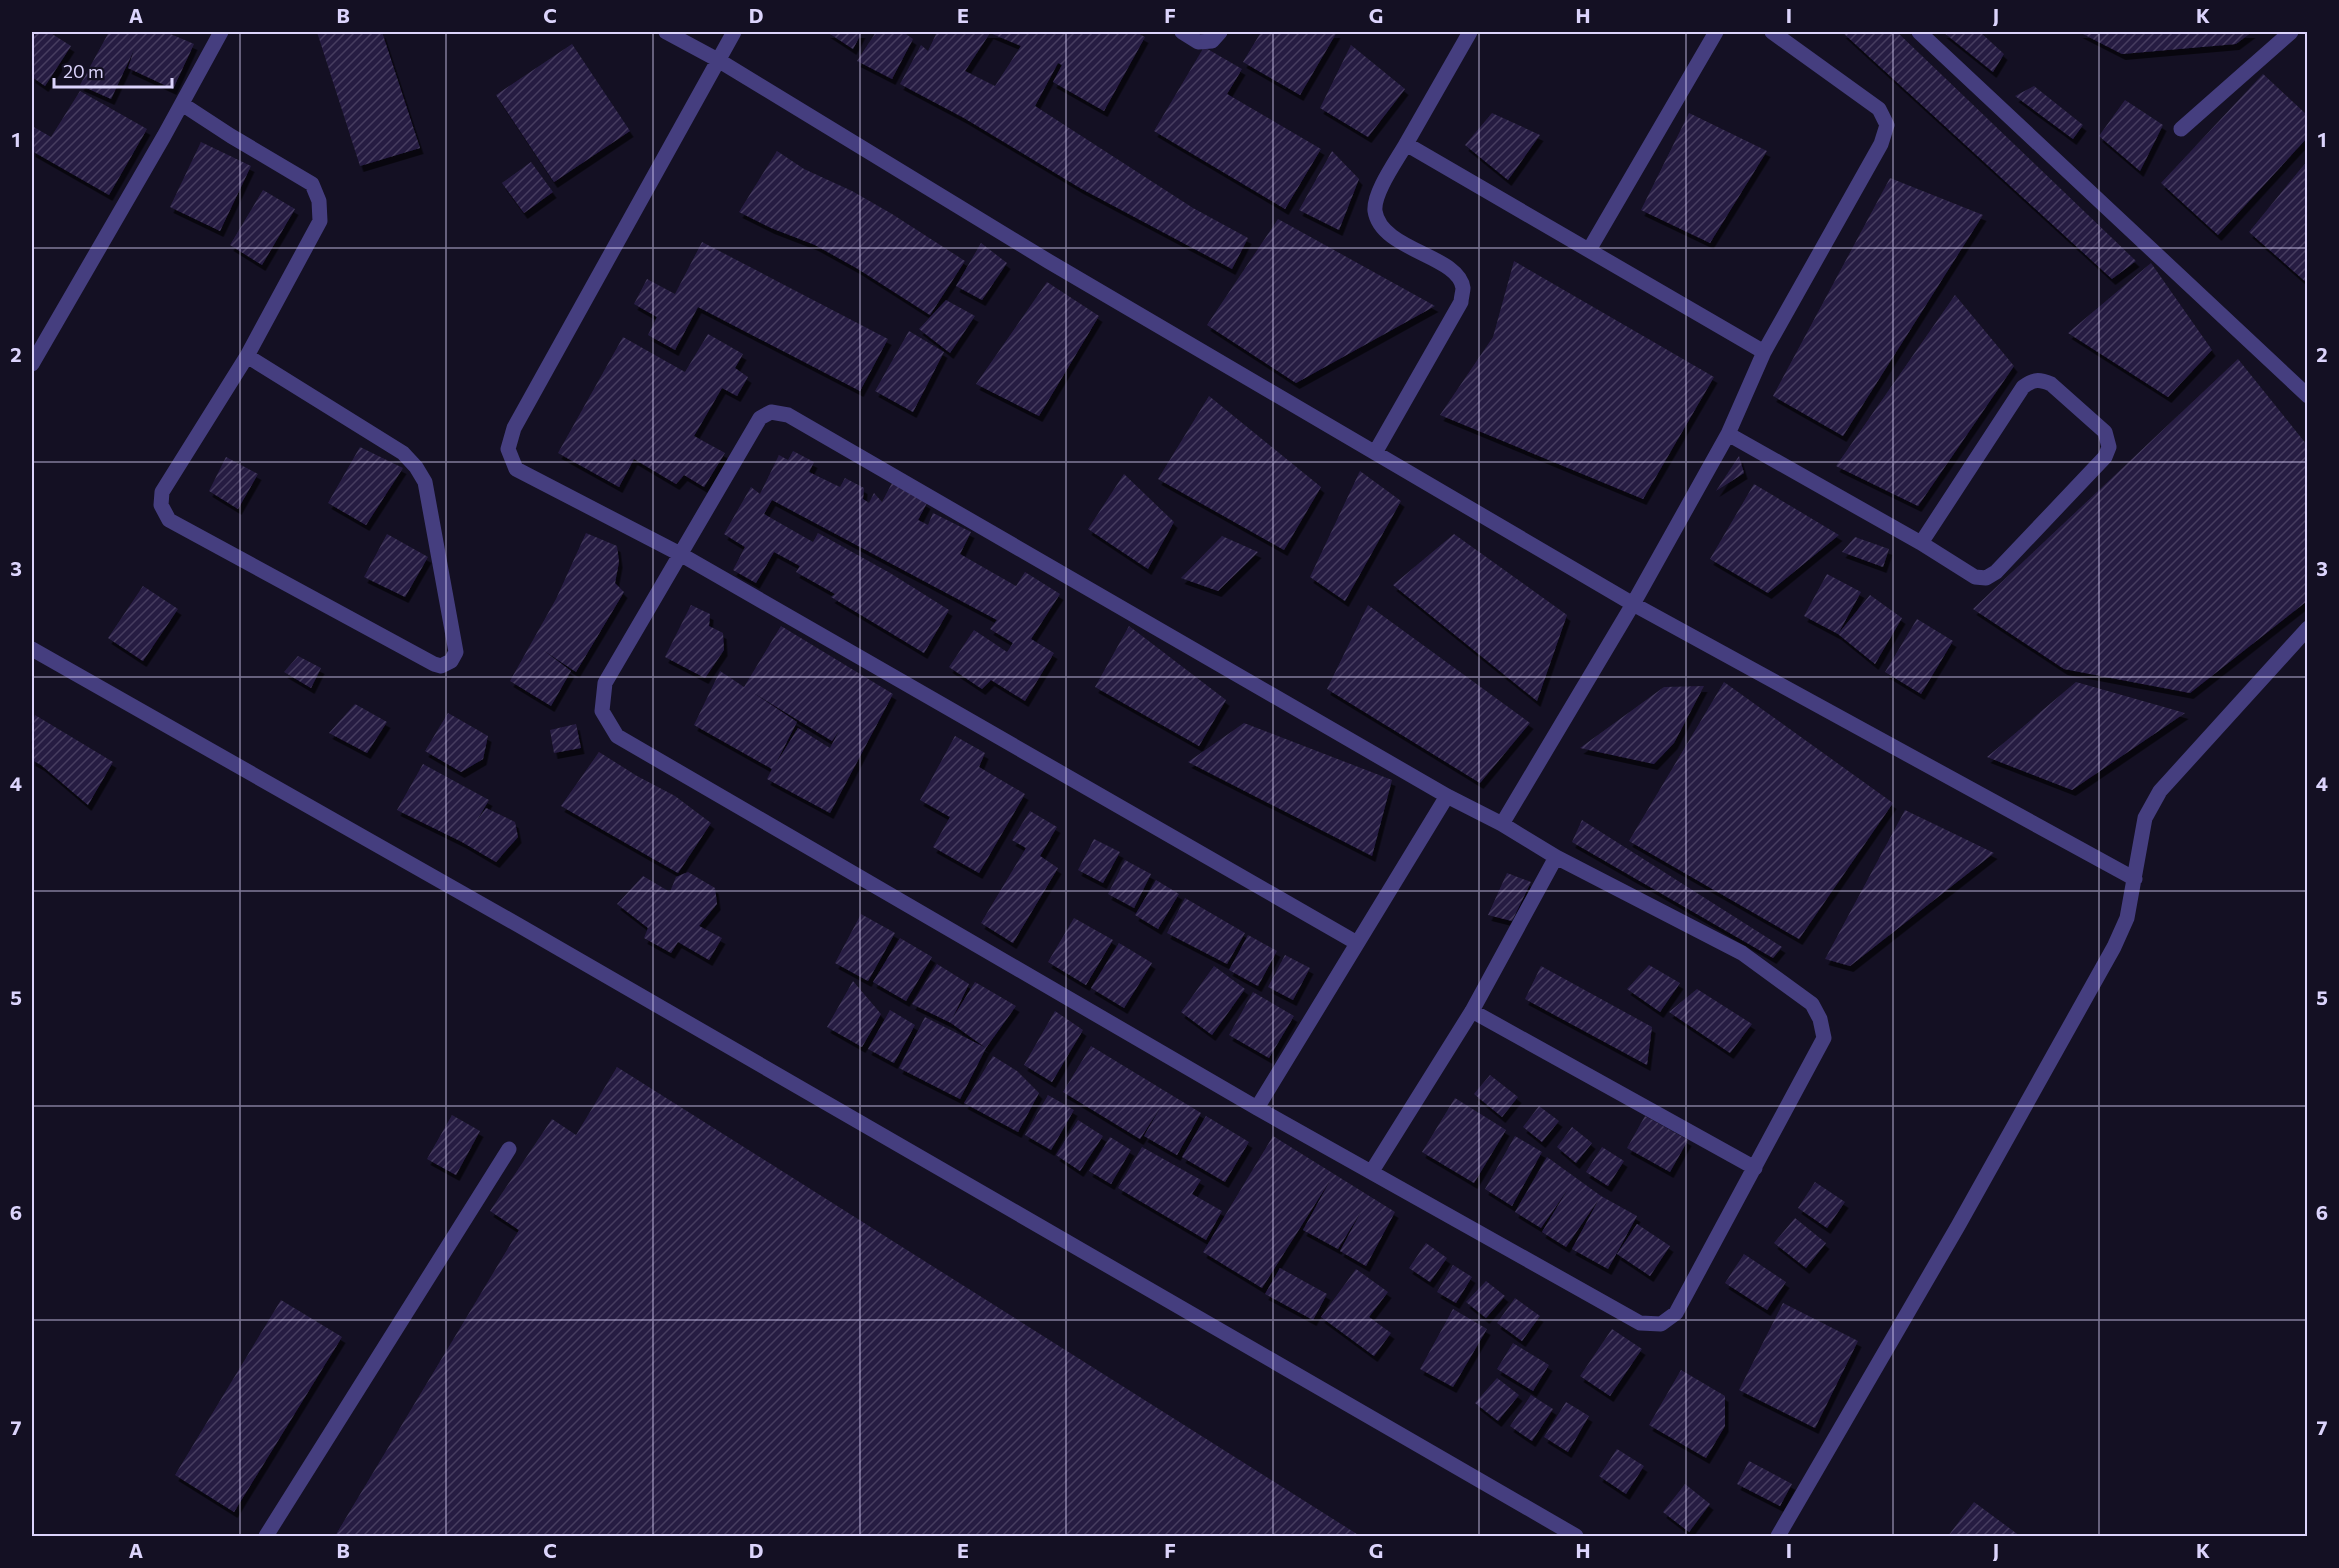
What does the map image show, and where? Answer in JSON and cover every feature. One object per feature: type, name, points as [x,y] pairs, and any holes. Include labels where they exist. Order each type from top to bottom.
[{"type":"street","points":[[32,364],[221,32]]},
{"type":"street","points":[[666,32],[718,60],[1048,261],[1376,451],[1633,604],[2135,879]]},
{"type":"street","points":[[734,32],[514,428],[508,449],[516,469],[680,554],[1357,943]]},
{"type":"street","points":[[1182,32],[1198,42],[1212,41],[1220,32]]},
{"type":"street","points":[[1376,451],[1461,302],[1463,287],[1456,273],[1383,231],[1375,210],[1379,192],[1470,32]]},
{"type":"street","points":[[1589,250],[1716,32]]},
{"type":"street","points":[[1502,824],[1633,604],[1728,434],[1764,352],[1881,144],[1887,126],[1879,109],[1772,32]]},
{"type":"street","points":[[1919,32],[2307,396]]},
{"type":"street","points":[[2181,129],[2291,32]]},
{"type":"street","points":[[182,104],[312,184],[319,201],[320,221],[247,356],[162,492],[161,505],[169,520],[434,664],[441,666],[451,661],[456,652],[425,482],[416,467],[403,453],[247,356]]},
{"type":"street","points":[[1406,144],[1764,352]]},
{"type":"street","points":[[1728,434],[1921,543],[1975,577],[1986,578],[1996,572],[2105,457],[2109,447],[2105,432],[2051,384],[2042,380],[2033,380],[2024,387],[1921,543]]},
{"type":"street","points":[[771,412],[788,415],[1447,796],[1502,824],[1556,857],[1742,953],[1812,1004],[1820,1019],[1824,1038],[1676,1313],[1660,1324],[1640,1323],[1257,1108],[617,736],[602,711],[605,682],[760,418],[771,412]]},
{"type":"street","points":[[1778,1536],[1958,1226],[2114,947],[2127,918],[2145,818],[2160,791],[2307,628]]},
{"type":"street","points":[[32,649],[520,926],[1576,1536]]},
{"type":"street","points":[[1257,1108],[1447,796]]},
{"type":"street","points":[[1372,1171],[1472,1011],[1556,857]]},
{"type":"street","points":[[1472,1011],[1755,1168]]},
{"type":"street","points":[[266,1536],[508,1149]]},
{"type":"building","points":[[37,32],[49,32],[71,46],[45,86],[32,77],[32,34],[34,36]]},
{"type":"building","points":[[109,32],[166,32],[194,44],[173,89],[128,68],[134,50],[111,99],[80,85]]},
{"type":"building","points":[[317,32],[382,32],[420,148],[360,166]]},
{"type":"building","points":[[827,32],[862,32],[853,49]]},
{"type":"building","points":[[876,32],[903,32],[913,39],[892,79],[857,61]]},
{"type":"building","points":[[937,32],[1136,32],[1145,37],[1104,111],[1053,82],[1062,65],[1058,63],[1035,106],[1193,208],[1248,238],[1232,269],[1080,188],[964,118],[900,84],[921,45],[928,51]],"holes":[[[990,33],[1021,46],[995,86],[965,71]]]},
{"type":"building","points":[[1261,32],[1337,32],[1300,95],[1243,62]]},
{"type":"building","points":[[1842,32],[1897,32],[2136,261],[2112,279]]},
{"type":"building","points":[[1943,32],[1980,32],[2004,54],[1993,72]]},
{"type":"building","points":[[2079,32],[2252,32],[2236,44],[2122,54]]},
{"type":"building","points":[[572,44],[630,131],[554,182],[496,95]]},
{"type":"building","points":[[1351,45],[1405,89],[1368,137],[1320,108]]},
{"type":"building","points":[[1204,47],[1242,69],[1227,94],[1321,149],[1285,209],[1154,131]]},
{"type":"building","points":[[2263,74],[2307,115],[2307,138],[2218,235],[2161,183]]},
{"type":"building","points":[[2034,86],[2083,125],[2073,139],[2015,96]]},
{"type":"building","points":[[80,91],[147,129],[109,195],[32,151],[32,126],[51,137]]},
{"type":"building","points":[[2125,100],[2163,125],[2140,171],[2099,136]]},
{"type":"building","points":[[1492,113],[1540,135],[1508,180],[1465,145]]},
{"type":"building","points":[[1689,113],[1767,151],[1710,243],[1641,210]]},
{"type":"building","points":[[201,142],[251,166],[220,231],[170,207]]},
{"type":"building","points":[[777,151],[804,169],[852,191],[892,214],[965,261],[930,315],[858,269],[815,245],[771,228],[739,212]]},
{"type":"building","points":[[1332,151],[1359,179],[1339,230],[1299,210]]},
{"type":"building","points":[[2307,161],[2307,283],[2249,232]]},
{"type":"building","points":[[531,162],[553,192],[524,213],[502,183]]},
{"type":"building","points":[[1890,178],[1983,215],[1843,436],[1773,396]]},
{"type":"building","points":[[263,190],[295,209],[262,265],[230,245]]},
{"type":"building","points":[[1278,219],[1435,306],[1296,383],[1207,325]]},
{"type":"building","points":[[702,242],[888,339],[860,391],[698,307],[675,350],[648,335],[657,317],[634,304],[647,279],[675,294]]},
{"type":"building","points":[[981,243],[1007,263],[982,300],[956,286]]},
{"type":"building","points":[[1514,261],[1714,377],[1643,499],[1440,415],[1493,337]]},
{"type":"building","points":[[2151,263],[2212,350],[2168,397],[2068,333]]},
{"type":"building","points":[[1047,282],[1099,316],[1039,416],[976,384]]},
{"type":"building","points":[[1955,295],[2014,366],[1918,506],[1836,466]]},
{"type":"building","points":[[946,300],[975,316],[950,353],[919,329]]},
{"type":"building","points":[[909,331],[944,352],[913,412],[875,391]]},
{"type":"building","points":[[708,334],[743,354],[735,368],[748,377],[737,396],[722,388],[694,436],[725,453],[704,487],[684,475],[676,484],[634,459],[619,487],[558,453],[623,337],[685,372]]},
{"type":"building","points":[[2238,359],[2307,445],[2307,601],[2190,693],[2064,669],[1973,609]]},
{"type":"building","points":[[1209,396],[1321,487],[1284,550],[1158,479]]},
{"type":"building","points":[[360,447],[403,468],[366,525],[328,503]]},
{"type":"building","points":[[793,451],[814,462],[809,472],[840,487],[845,478],[864,488],[863,499],[869,503],[874,493],[882,502],[892,483],[927,503],[918,520],[928,525],[933,513],[971,532],[960,554],[1016,586],[1025,572],[1060,594],[1031,639],[1054,653],[1025,701],[991,680],[982,689],[949,667],[974,630],[1007,652],[1013,643],[990,629],[997,620],[772,500],[764,514],[813,542],[818,533],[890,573],[949,610],[924,653],[831,597],[835,594],[796,572],[800,566],[774,552],[756,583],[733,570],[745,547],[724,534],[751,487],[760,494],[779,455],[788,460]]},
{"type":"building","points":[[1739,456],[1744,473],[1716,491]]},
{"type":"building","points":[[226,457],[258,474],[238,509],[209,491]]},
{"type":"building","points":[[1360,471],[1401,501],[1345,601],[1310,577]]},
{"type":"building","points":[[1124,474],[1174,522],[1148,569],[1088,529]]},
{"type":"building","points":[[1754,484],[1839,535],[1768,593],[1710,559]]},
{"type":"building","points":[[586,533],[617,546],[619,562],[615,583],[624,592],[576,672],[543,650],[571,671],[551,706],[510,681],[556,599]]},
{"type":"building","points":[[387,534],[428,557],[405,597],[364,577]]},
{"type":"building","points":[[1454,534],[1567,615],[1537,701],[1393,585]]},
{"type":"building","points":[[1222,536],[1258,552],[1218,591],[1181,578]]},
{"type":"building","points":[[1855,537],[1889,549],[1883,567],[1842,552]]},
{"type":"building","points":[[1827,574],[1861,592],[1838,634],[1804,616]]},
{"type":"building","points":[[143,586],[178,609],[143,661],[108,638]]},
{"type":"building","points":[[1870,595],[1902,618],[1875,664],[1838,634]]},
{"type":"building","points":[[691,605],[710,614],[709,626],[723,633],[724,650],[705,678],[665,657]]},
{"type":"building","points":[[1368,605],[1530,723],[1480,783],[1327,689]]},
{"type":"building","points":[[1917,619],[1953,641],[1921,694],[1885,672]]},
{"type":"building","points":[[781,626],[893,694],[830,813],[767,779],[772,769],[694,725],[720,671],[744,687]],"holes":[[[752,692],[832,741],[839,731],[830,748],[798,728],[775,765],[797,722]]]},
{"type":"building","points":[[1129,626],[1226,700],[1199,746],[1095,687]]},
{"type":"building","points":[[298,656],[321,668],[311,688],[284,672]]},
{"type":"building","points":[[1724,682],[1893,803],[1799,939],[1629,841]]},
{"type":"building","points":[[2076,682],[2185,713],[2072,790],[1987,757]]},
{"type":"building","points":[[1704,686],[1674,743],[1654,764],[1580,748],[1664,687]]},
{"type":"building","points":[[355,704],[387,722],[367,753],[329,733]]},
{"type":"building","points":[[448,713],[488,736],[483,759],[461,772],[425,751]]},
{"type":"building","points":[[35,715],[113,762],[88,805],[32,760],[32,722]]},
{"type":"building","points":[[1244,723],[1392,780],[1372,856],[1188,762]]},
{"type":"building","points":[[576,724],[581,748],[554,753],[550,730]]},
{"type":"building","points":[[955,736],[985,753],[979,767],[1025,794],[979,873],[933,847],[950,817],[920,800]]},
{"type":"building","points":[[599,752],[675,796],[711,823],[678,873],[561,806]]},
{"type":"building","points":[[423,764],[489,800],[476,822],[486,808],[515,822],[518,837],[496,862],[462,842],[397,810]]},
{"type":"building","points":[[1905,810],[1994,853],[1850,966],[1825,959]]},
{"type":"building","points":[[1030,811],[1057,827],[1040,856],[1058,868],[1013,943],[981,923],[1026,848],[1012,840]]},
{"type":"building","points":[[1582,820],[1782,947],[1773,958],[1572,842]]},
{"type":"building","points":[[1094,839],[1120,852],[1103,883],[1078,870]]},
{"type":"building","points":[[1125,860],[1151,874],[1134,908],[1108,894]]},
{"type":"building","points":[[688,872],[715,888],[717,904],[699,926],[722,938],[709,960],[678,942],[671,953],[644,938],[648,928],[617,904],[643,876],[670,892],[676,877]]},
{"type":"building","points":[[1507,873],[1531,882],[1512,921],[1488,915]]},
{"type":"building","points":[[1156,880],[1179,894],[1158,929],[1135,915]]},
{"type":"building","points":[[1185,898],[1245,933],[1227,964],[1167,933]]},
{"type":"building","points":[[861,914],[895,933],[868,981],[835,963]]},
{"type":"building","points":[[1074,918],[1113,940],[1086,985],[1048,962]]},
{"type":"building","points":[[1248,935],[1277,951],[1258,986],[1229,970]]},
{"type":"building","points":[[900,938],[932,957],[906,1001],[873,982]]},
{"type":"building","points":[[1119,943],[1152,963],[1124,1008],[1091,988]]},
{"type":"building","points":[[1285,955],[1310,968],[1293,1000],[1268,987]]},
{"type":"building","points":[[937,964],[969,984],[952,1019],[975,982],[1016,1006],[986,1048],[951,1023],[912,1004]]},
{"type":"building","points":[[1649,965],[1680,983],[1660,1012],[1627,989]]},
{"type":"building","points":[[1214,966],[1245,989],[1212,1035],[1181,1012]]},
{"type":"building","points":[[1541,966],[1652,1027],[1647,1065],[1525,999]]},
{"type":"building","points":[[853,981],[881,1014],[862,1047],[827,1027]]},
{"type":"building","points":[[1697,989],[1752,1024],[1730,1053],[1669,1012]]},
{"type":"building","points":[[1253,992],[1294,1016],[1269,1058],[1229,1035]]},
{"type":"building","points":[[890,1010],[915,1025],[894,1063],[868,1049]]},
{"type":"building","points":[[1055,1011],[1083,1030],[1052,1082],[1024,1065]]},
{"type":"building","points":[[925,1017],[986,1048],[960,1099],[899,1068]]},
{"type":"building","points":[[1091,1046],[1201,1113],[1177,1155],[1144,1136],[1162,1105],[1140,1139],[1063,1092]]},
{"type":"building","points":[[993,1056],[1017,1071],[1039,1093],[1018,1132],[964,1103]]},
{"type":"building","points":[[617,1067],[1360,1536],[335,1536],[519,1230],[490,1211],[552,1119],[576,1135]]},
{"type":"building","points":[[1490,1075],[1518,1097],[1502,1117],[1474,1094]]},
{"type":"building","points":[[1048,1095],[1074,1110],[1051,1150],[1025,1135]]},
{"type":"building","points":[[1455,1098],[1506,1130],[1474,1183],[1422,1152]]},
{"type":"building","points":[[1539,1106],[1559,1121],[1542,1142],[1523,1127]]},
{"type":"building","points":[[452,1115],[480,1131],[456,1175],[427,1159]]},
{"type":"building","points":[[1206,1116],[1249,1142],[1225,1182],[1182,1157]]},
{"type":"building","points":[[1645,1116],[1688,1140],[1670,1172],[1627,1148]]},
{"type":"building","points":[[1078,1120],[1103,1136],[1080,1171],[1056,1155]]},
{"type":"building","points":[[1572,1127],[1592,1143],[1576,1163],[1557,1147]]},
{"type":"building","points":[[1273,1136],[1395,1212],[1366,1266],[1340,1251],[1362,1210],[1338,1249],[1303,1230],[1331,1179],[1262,1288],[1203,1252]]},
{"type":"building","points":[[1515,1136],[1542,1152],[1512,1206],[1485,1189]]},
{"type":"building","points":[[1110,1137],[1131,1150],[1111,1184],[1089,1171]]},
{"type":"building","points":[[1142,1147],[1201,1180],[1192,1194],[1222,1211],[1206,1240],[1118,1188]]},
{"type":"building","points":[[1602,1147],[1624,1161],[1608,1186],[1586,1172]]},
{"type":"building","points":[[1547,1157],[1601,1196],[1637,1216],[1608,1269],[1572,1249],[1599,1199],[1566,1247],[1542,1232],[1568,1189],[1541,1228],[1515,1212]]},
{"type":"building","points":[[1815,1182],[1845,1202],[1827,1228],[1798,1208]]},
{"type":"building","points":[[1795,1218],[1826,1243],[1806,1268],[1774,1243]]},
{"type":"building","points":[[1637,1224],[1670,1246],[1650,1276],[1617,1254]]},
{"type":"building","points":[[1426,1243],[1447,1258],[1430,1282],[1409,1268]]},
{"type":"building","points":[[1744,1254],[1786,1282],[1767,1310],[1725,1283]]},
{"type":"building","points":[[1453,1265],[1472,1277],[1456,1303],[1437,1292]]},
{"type":"building","points":[[1280,1268],[1327,1294],[1313,1320],[1265,1294]]},
{"type":"building","points":[[1356,1269],[1388,1292],[1369,1317],[1391,1333],[1374,1356],[1321,1317]]},
{"type":"building","points":[[1486,1281],[1505,1296],[1486,1318],[1466,1302]]},
{"type":"building","points":[[1515,1298],[1540,1316],[1522,1341],[1497,1323]]},
{"type":"building","points":[[281,1300],[342,1337],[234,1512],[175,1475]]},
{"type":"building","points":[[1783,1303],[1858,1341],[1815,1428],[1739,1390]]},
{"type":"building","points":[[1453,1309],[1487,1329],[1453,1387],[1420,1369]]},
{"type":"building","points":[[1612,1329],[1642,1349],[1610,1396],[1580,1376]]},
{"type":"building","points":[[1513,1343],[1549,1365],[1533,1391],[1497,1369]]},
{"type":"building","points":[[1681,1370],[1725,1396],[1725,1426],[1706,1458],[1649,1425]]},
{"type":"building","points":[[1497,1378],[1519,1395],[1498,1421],[1475,1403]]},
{"type":"building","points":[[1531,1395],[1553,1409],[1532,1441],[1510,1426]]},
{"type":"building","points":[[1566,1402],[1589,1416],[1568,1452],[1544,1437]]},
{"type":"building","points":[[1617,1449],[1644,1466],[1626,1494],[1599,1476]]},
{"type":"building","points":[[1749,1461],[1792,1484],[1780,1506],[1737,1484]]},
{"type":"building","points":[[1685,1484],[1710,1504],[1689,1532],[1663,1512]]},
{"type":"building","points":[[1974,1502],[2020,1536],[1948,1536]]}]
